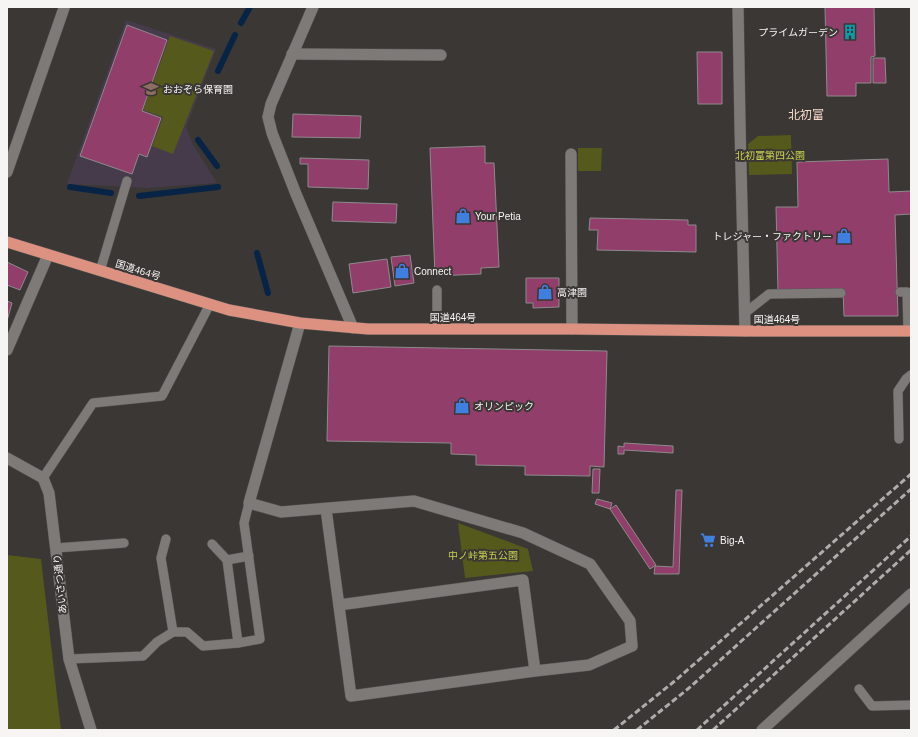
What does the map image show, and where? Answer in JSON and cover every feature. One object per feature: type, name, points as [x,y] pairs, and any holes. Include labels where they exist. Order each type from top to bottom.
[{"type":"highway","name":"国道464号","points":[[7,242],[229,310],[300,323],[354,328],[909,331]]},
{"type":"street","points":[[312,7],[271,104],[268,117],[272,134],[296,194],[354,328]]},
{"type":"street","points":[[738,7],[745,331]]},
{"type":"street","points":[[7,172],[65,8]]},
{"type":"street","points":[[292,54],[441,55]]},
{"type":"street","points":[[571,154],[572,329]]},
{"type":"street","points":[[7,350],[48,255]]},
{"type":"street","points":[[300,323],[249,503],[281,512],[414,501],[523,534],[590,564],[630,622],[632,646],[589,665],[351,696],[326,509]]},
{"type":"street","points":[[7,458],[43,478]]},
{"type":"street","name":"あいさつ通り","points":[[43,478],[49,493],[69,659],[91,730]]},
{"type":"street","points":[[339,605],[523,580],[534,671]]},
{"type":"street","points":[[762,730],[911,594]]},
{"type":"lane","points":[[100,270],[127,181]]},
{"type":"lane","points":[[437,290],[437,329]]},
{"type":"lane","points":[[900,292],[907,292],[909,331]]},
{"type":"lane","points":[[744,313],[769,294],[841,293]]},
{"type":"lane","points":[[43,478],[94,403],[162,396],[210,304]]},
{"type":"lane","points":[[899,439],[898,391],[906,379],[911,375]]},
{"type":"lane","points":[[69,659],[143,656],[157,642],[174,632],[187,632],[202,646],[238,643],[260,639],[244,523],[249,503]]},
{"type":"lane","points":[[166,539],[161,558],[174,632]]},
{"type":"lane","points":[[56,548],[124,543]]},
{"type":"lane","points":[[212,544],[228,560],[238,643]]},
{"type":"lane","points":[[228,560],[249,556]]},
{"type":"lane","points":[[859,689],[872,706],[911,706]]},
{"type":"shaded area","name":"おおぞら保育園","points":[[126,20],[216,49],[186,128],[194,146],[217,183],[148,188],[67,184]]},
{"type":"green space","points":[[170,36],[214,51],[173,154],[152,146],[163,117],[143,110]]},
{"type":"green space","name":"北初富第四公園","points":[[791,135],[792,174],[749,175],[748,144],[758,136]]},
{"type":"green space","points":[[578,148],[602,148],[601,171],[578,171]]},
{"type":"green space","name":"中ノ峠第五公園","points":[[458,523],[528,549],[533,571],[465,578]]},
{"type":"green space","points":[[7,555],[41,559],[61,730],[7,730]]},
{"type":"building","name":"プライムガーデン","points":[[825,7],[874,7],[875,56],[871,57],[871,83],[856,83],[856,96],[827,96]]},
{"type":"building","points":[[127,25],[167,40],[142,111],[161,118],[147,157],[139,154],[132,174],[80,156]]},
{"type":"building","points":[[697,52],[722,52],[722,104],[698,104]]},
{"type":"building","points":[[873,58],[885,58],[886,83],[873,83]]},
{"type":"building","points":[[293,114],[361,116],[360,138],[292,137]]},
{"type":"building","points":[[485,146],[485,163],[494,163],[499,267],[481,268],[481,274],[435,276],[430,148]]},
{"type":"building","points":[[300,158],[369,160],[368,189],[308,187],[308,164],[300,164]]},
{"type":"building","points":[[888,159],[889,192],[911,191],[911,214],[895,215],[898,316],[844,316],[843,290],[778,292],[776,207],[798,207],[797,162]]},
{"type":"building","points":[[333,202],[397,204],[396,223],[332,221]]},
{"type":"building","points":[[590,218],[688,220],[688,225],[696,225],[696,252],[597,250],[598,230],[589,230]]},
{"type":"building","points":[[410,255],[414,283],[395,286],[391,257]]},
{"type":"building","points":[[387,259],[391,287],[353,293],[349,264]]},
{"type":"building","points":[[7,262],[28,272],[20,290],[7,285]]},
{"type":"building","points":[[526,278],[559,278],[559,307],[533,308],[533,303],[526,303]]},
{"type":"building","points":[[7,301],[12,303],[7,321]]},
{"type":"building","points":[[329,346],[607,351],[604,467],[590,466],[590,476],[525,475],[525,466],[476,465],[476,455],[451,454],[451,443],[327,441]]},
{"type":"building","points":[[624,443],[673,446],[673,453],[624,450],[624,454],[618,454],[618,446],[624,447]]},
{"type":"building","points":[[593,469],[600,469],[599,493],[592,493]]},
{"type":"building","points":[[676,490],[682,490],[679,574],[654,574],[655,566],[673,567]]},
{"type":"building","points":[[597,499],[612,503],[610,509],[595,504]]},
{"type":"building","points":[[616,505],[656,565],[650,569],[610,509]]},
{"type":"waterway","points":[[241,23],[250,7]]},
{"type":"waterway","points":[[218,71],[235,35]]},
{"type":"waterway","points":[[198,140],[217,166]]},
{"type":"waterway","points":[[70,187],[111,193]]},
{"type":"waterway","points":[[139,196],[218,187]]},
{"type":"waterway","points":[[257,253],[268,293]]},
{"type":"railway","points":[[614,730],[676,680],[911,474]]},
{"type":"railway","points":[[637,730],[689,688],[911,489]]},
{"type":"railway","points":[[697,730],[911,536]]},
{"type":"railway","points":[[713,730],[911,550]]},
{"type":"place","name":"プライムガーデン","points":[[850,32]]},
{"type":"place","name":"おおぞら保育園","points":[[151,89]]},
{"type":"place","name":"Your Petia","points":[[463,216]]},
{"type":"place","name":"トレジャー・ファクトリー","points":[[844,236]]},
{"type":"place","name":"Connect","points":[[402,271]]},
{"type":"place","name":"高津園","points":[[545,292]]},
{"type":"place","name":"オリンピック","points":[[462,406]]},
{"type":"place","name":"Big-A","points":[[708,540]]},
{"type":"district","name":"北初富","points":[[806,115]]}]
